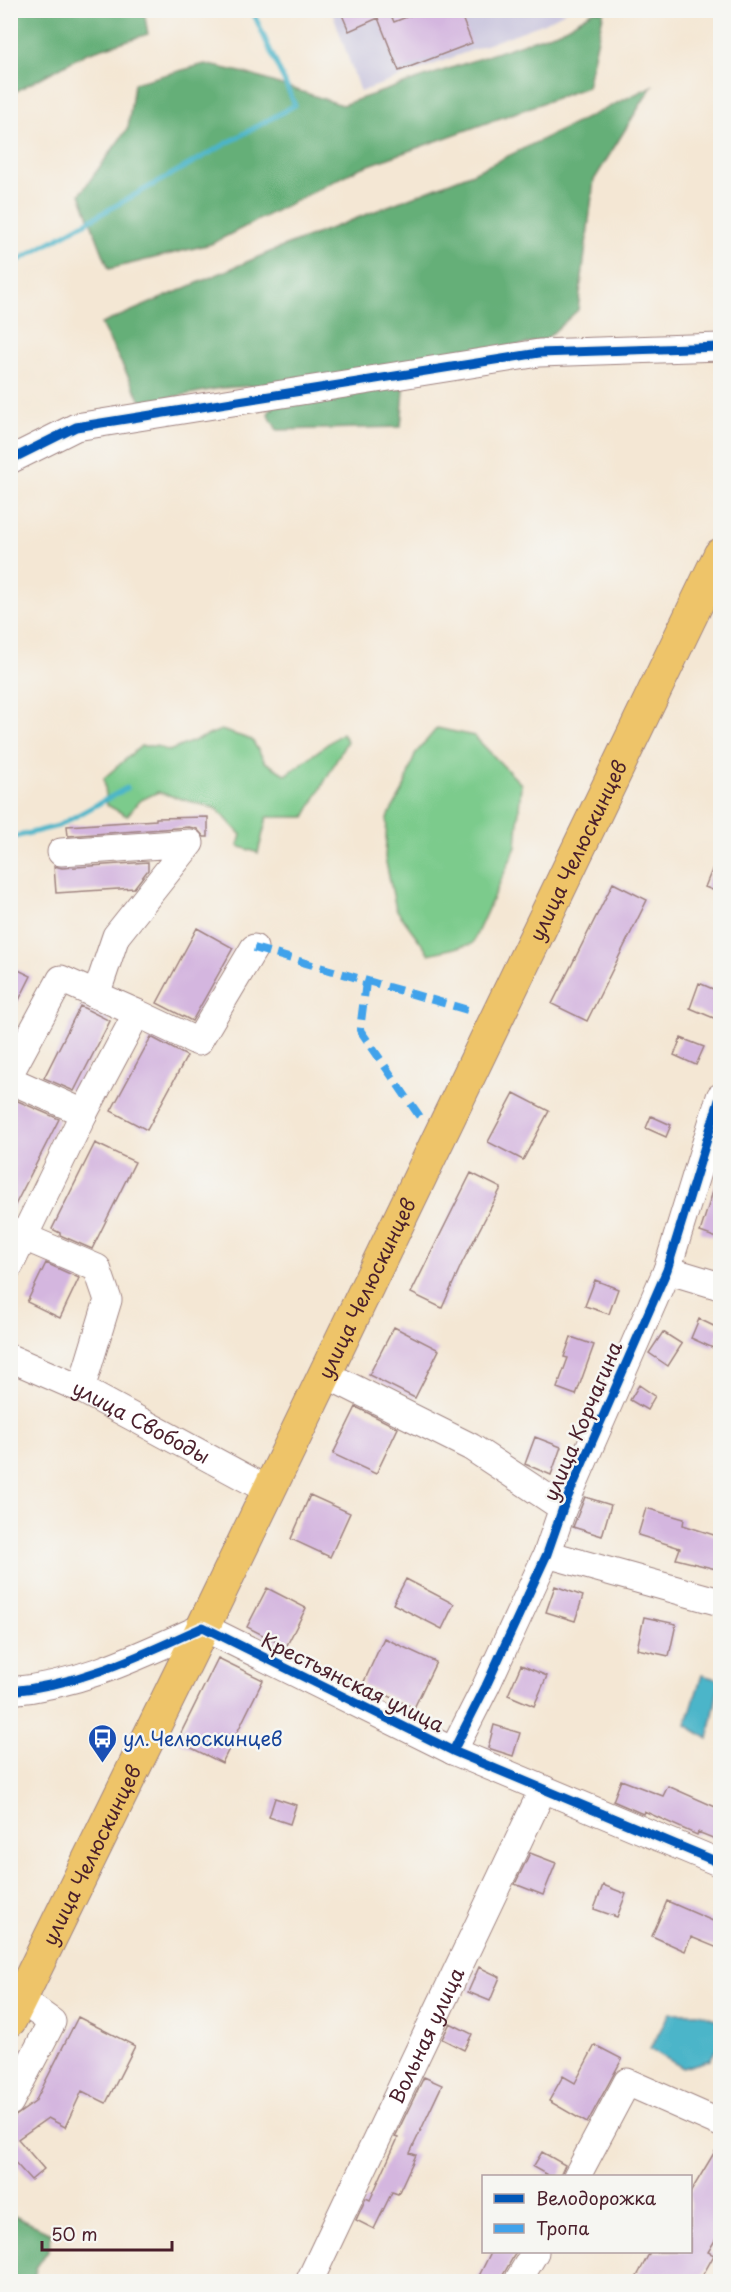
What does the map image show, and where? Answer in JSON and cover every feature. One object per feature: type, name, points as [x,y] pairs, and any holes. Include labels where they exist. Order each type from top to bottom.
[{"type":"main road","name":"улица Челюскинцев","points":[[15,2010],[203,1627],[720,555]]},
{"type":"street","points":[[10,460],[76,427],[540,353],[720,347]]},
{"type":"street","points":[[61,852],[190,843],[116,936],[96,995]]},
{"type":"street","points":[[10,1073],[61,979],[198,1042],[254,948]]},
{"type":"street","points":[[10,1265],[17,1234],[137,1012]]},
{"type":"street","points":[[10,1080],[84,1113]]},
{"type":"street","name":"улица Корчагина","points":[[453,1751],[547,1554],[563,1508],[667,1270],[720,1097]]},
{"type":"street","points":[[17,1234],[97,1268],[108,1300],[81,1389]]},
{"type":"street","points":[[667,1270],[720,1286]]},
{"type":"street","name":"улица Свободы","points":[[10,1358],[81,1389],[268,1490]]},
{"type":"street","points":[[325,1374],[471,1447],[563,1508]]},
{"type":"street","points":[[547,1554],[720,1602]]},
{"type":"street","points":[[10,1691],[32,1689],[96,1674],[203,1627]]},
{"type":"street","name":"Крестьянская улица","points":[[203,1627],[453,1751],[720,1863]]},
{"type":"street","name":"Вольная улица","points":[[309,2282],[543,1789]]},
{"type":"street","points":[[10,2102],[52,2022],[15,2010]]},
{"type":"street","points":[[578,2175],[627,2082],[720,2123]]},
{"type":"street","points":[[520,2281],[534,2253]]},
{"type":"shaded area","points":[[332,11],[567,11],[542,24],[360,92]]},
{"type":"green space","points":[[11,10],[144,11],[148,34],[87,53],[11,94]]},
{"type":"green space","points":[[594,11],[604,11],[587,87],[358,169],[211,244],[109,269],[80,194],[128,128],[134,83],[205,64],[245,73],[342,105],[560,31]]},
{"type":"green space","points":[[652,86],[594,180],[578,310],[546,339],[391,376],[404,390],[401,427],[277,430],[268,414],[277,397],[297,383],[221,388],[142,403],[101,324],[270,252],[473,173]]},
{"type":"green space","points":[[437,728],[474,736],[521,784],[516,847],[472,944],[429,954],[396,909],[385,858],[387,818],[403,790],[415,754]]},
{"type":"green space","points":[[221,730],[252,740],[265,762],[286,775],[342,733],[347,741],[305,817],[267,817],[258,853],[238,846],[241,835],[217,809],[158,792],[139,801],[127,816],[107,805],[104,778],[141,746],[156,746],[169,751]]},
{"type":"green space","points":[[10,2214],[51,2233],[49,2249],[36,2268],[34,2281],[11,2281]]},
{"type":"water","points":[[702,1675],[720,1680],[708,1739],[686,1725]]},
{"type":"water","points":[[670,2013],[699,2013],[720,2021],[720,2041],[710,2060],[683,2068],[650,2049]]},
{"type":"building","points":[[340,10],[395,10],[390,13],[394,22],[424,10],[459,10],[472,43],[399,71],[378,18],[349,31]]},
{"type":"building","points":[[208,817],[208,837],[204,837],[197,829],[189,827],[68,836],[67,826],[156,820],[156,818]]},
{"type":"building","points":[[720,850],[720,893],[705,887]]},
{"type":"building","points":[[148,862],[148,870],[134,888],[56,893],[54,866],[62,868]]},
{"type":"building","points":[[613,883],[647,900],[587,1021],[552,1004]]},
{"type":"building","points":[[197,928],[233,948],[192,1021],[157,1003]]},
{"type":"building","points":[[10,966],[31,976],[10,1018]]},
{"type":"building","points":[[699,983],[720,992],[720,1007],[716,1019],[690,1008]]},
{"type":"building","points":[[80,1006],[110,1021],[74,1091],[44,1078]]},
{"type":"building","points":[[151,1037],[187,1056],[147,1130],[111,1111]]},
{"type":"building","points":[[681,1038],[704,1047],[696,1065],[674,1055]]},
{"type":"building","points":[[514,1093],[549,1111],[523,1160],[488,1142]]},
{"type":"building","points":[[11,1098],[59,1119],[10,1215],[10,1100]]},
{"type":"building","points":[[651,1116],[671,1125],[666,1137],[646,1128]]},
{"type":"building","points":[[95,1143],[135,1162],[92,1249],[52,1229]]},
{"type":"building","points":[[471,1173],[501,1188],[462,1263],[442,1308],[411,1293]]},
{"type":"building","points":[[717,1179],[720,1179],[720,1239],[700,1232]]},
{"type":"building","points":[[46,1263],[79,1278],[60,1318],[27,1302]]},
{"type":"building","points":[[595,1280],[618,1289],[609,1314],[585,1306]]},
{"type":"building","points":[[699,1319],[720,1329],[713,1348],[691,1338]]},
{"type":"building","points":[[394,1327],[439,1350],[415,1398],[369,1375]]},
{"type":"building","points":[[663,1332],[682,1344],[668,1366],[649,1353]]},
{"type":"building","points":[[571,1337],[594,1345],[576,1395],[557,1388],[568,1358],[564,1357]]},
{"type":"building","points":[[639,1385],[655,1396],[647,1410],[630,1400]]},
{"type":"building","points":[[356,1407],[398,1428],[376,1474],[333,1454]]},
{"type":"building","points":[[535,1437],[561,1447],[551,1475],[525,1464]]},
{"type":"building","points":[[310,1495],[350,1513],[330,1557],[291,1539]]},
{"type":"building","points":[[585,1497],[611,1505],[602,1536],[573,1527]]},
{"type":"building","points":[[646,1508],[684,1519],[683,1525],[720,1537],[720,1570],[676,1559],[680,1548],[638,1535]]},
{"type":"building","points":[[406,1579],[454,1604],[442,1629],[393,1604]]},
{"type":"building","points":[[555,1586],[583,1596],[575,1621],[546,1612]]},
{"type":"building","points":[[267,1588],[306,1608],[286,1647],[247,1627]]},
{"type":"building","points":[[644,1617],[676,1624],[669,1656],[637,1649]]},
{"type":"building","points":[[384,1638],[436,1662],[414,1708],[363,1684]]},
{"type":"building","points":[[218,1658],[263,1680],[222,1763],[177,1741]]},
{"type":"building","points":[[521,1665],[547,1676],[534,1706],[508,1695]]},
{"type":"building","points":[[494,1725],[520,1733],[513,1756],[488,1748]]},
{"type":"building","points":[[621,1780],[663,1796],[668,1786],[720,1809],[720,1841],[698,1832],[697,1835],[644,1811],[643,1814],[613,1801]]},
{"type":"building","points":[[275,1798],[296,1805],[290,1824],[269,1817]]},
{"type":"building","points":[[530,1853],[556,1863],[543,1895],[515,1884]]},
{"type":"building","points":[[603,1885],[626,1894],[617,1917],[594,1909]]},
{"type":"building","points":[[667,1901],[720,1924],[720,1949],[691,1937],[685,1951],[652,1936]]},
{"type":"building","points":[[479,1967],[500,1977],[490,2001],[468,1992]]},
{"type":"building","points":[[78,2017],[135,2046],[106,2103],[82,2091],[65,2127],[48,2118],[18,2139],[44,2169],[31,2180],[10,2157],[10,2120],[35,2102]]},
{"type":"building","points":[[450,2023],[472,2034],[464,2050],[442,2039]]},
{"type":"building","points":[[595,2045],[622,2059],[587,2123],[549,2101],[563,2076],[575,2083]]},
{"type":"building","points":[[424,2077],[442,2085],[410,2153],[416,2155],[398,2194],[392,2192],[374,2229],[356,2220],[366,2198],[370,2200],[398,2138],[395,2137]]},
{"type":"building","points":[[720,2143],[720,2232],[708,2252],[714,2255],[699,2282],[634,2282],[649,2253],[692,2253],[692,2190]]},
{"type":"building","points":[[542,2152],[565,2165],[560,2175],[547,2175],[533,2167]]},
{"type":"building","points":[[490,2253],[515,2253],[499,2282],[476,2282]]},
{"type":"waterway","points":[[10,265],[295,105],[252,10]]},
{"type":"waterway","points":[[10,838],[58,826],[127,788]]},
{"type":"marked path","points":[[254,948],[471,1011]]},
{"type":"marked path","points":[[366,982],[360,1030],[420,1117]]},
{"type":"cycle path","points":[[10,460],[76,427],[539,353],[720,347]]},
{"type":"cycle path","points":[[453,1751],[547,1554],[563,1508],[667,1270],[720,1097]]},
{"type":"cycle path","points":[[10,1691],[36,1688],[85,1676],[109,1668],[203,1627],[453,1751],[720,1863]]},
{"type":"place","name":"ул.Челюскинцев","points":[[102,1764]]}]
